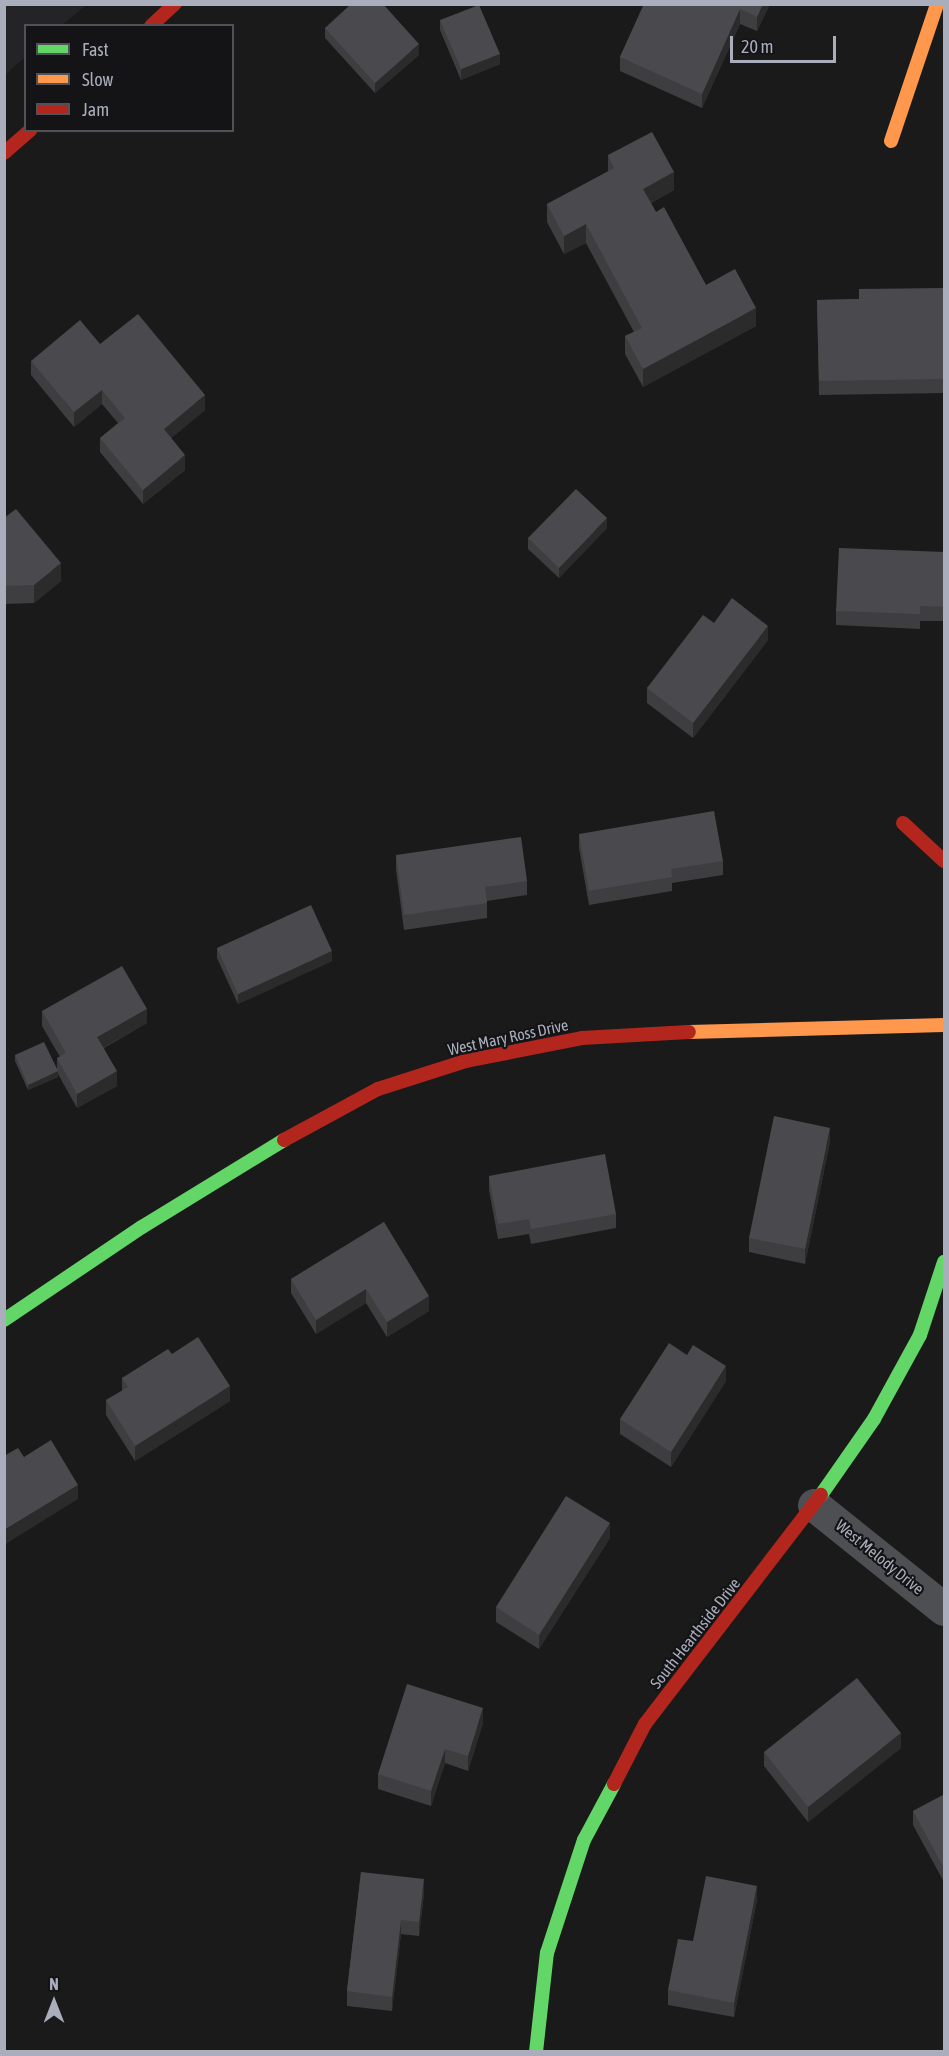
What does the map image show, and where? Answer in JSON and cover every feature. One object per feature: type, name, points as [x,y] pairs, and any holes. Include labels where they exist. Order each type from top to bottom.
[{"type":"street","points":[[153,24],[175,4]]},
{"type":"street","points":[[891,141],[937,4]]},
{"type":"street","points":[[4,153],[28,132]]},
{"type":"street","points":[[903,823],[945,861]]},
{"type":"street","name":"West Mary Ross Drive","points":[[4,1320],[142,1227],[296,1133],[378,1089],[465,1061],[582,1038],[751,1029],[945,1025]]},
{"type":"street","name":"South Hearthside Drive","points":[[536,2052],[547,1953],[584,1840],[645,1724],[814,1505],[874,1419],[920,1335],[945,1262]]},
{"type":"street","name":"West Melody Drive","points":[[814,1505],[945,1609]]},
{"type":"shaded area","points":[[5,4],[86,4],[63,24],[24,24],[24,58],[5,75]]},
{"type":"building","points":[[351,4],[383,4],[419,44],[375,83],[325,28]]},
{"type":"building","points":[[644,4],[763,4],[757,17],[740,9],[702,94],[620,57]]},
{"type":"building","points":[[479,5],[500,54],[461,69],[440,20]]},
{"type":"building","points":[[652,132],[674,172],[643,189],[656,212],[664,207],[706,285],[735,269],[756,308],[643,369],[625,336],[642,328],[586,224],[564,236],[547,204],[614,168],[608,155]]},
{"type":"building","points":[[945,288],[945,379],[819,381],[817,300],[859,299],[859,289]]},
{"type":"building","points":[[138,314],[205,395],[164,429],[185,455],[143,490],[100,438],[125,418],[102,390],[74,412],[31,361],[80,320],[100,344]]},
{"type":"building","points":[[576,489],[607,518],[559,568],[528,538]]},
{"type":"building","points":[[16,509],[61,563],[34,585],[4,586],[4,518]]},
{"type":"building","points":[[839,548],[945,552],[945,607],[920,606],[920,614],[836,611]]},
{"type":"building","points":[[732,598],[768,626],[693,723],[647,688],[703,615],[714,623]]},
{"type":"building","points":[[714,811],[723,861],[671,869],[672,877],[589,891],[579,834]]},
{"type":"building","points":[[521,837],[527,881],[485,887],[487,903],[404,915],[396,855]]},
{"type":"building","points":[[311,905],[332,951],[238,994],[217,948]]},
{"type":"building","points":[[122,966],[147,1009],[97,1037],[117,1071],[77,1094],[57,1058],[66,1053],[42,1011]]},
{"type":"building","points":[[44,1042],[58,1071],[28,1085],[15,1055]]},
{"type":"building","points":[[774,1116],[830,1128],[805,1249],[749,1238]]},
{"type":"building","points":[[605,1154],[616,1214],[531,1229],[529,1219],[498,1224],[489,1176]]},
{"type":"building","points":[[384,1222],[429,1296],[387,1322],[366,1289],[316,1320],[291,1279]]},
{"type":"building","points":[[198,1337],[230,1386],[135,1446],[106,1400],[128,1387],[122,1378],[168,1349],[172,1354]]},
{"type":"building","points":[[669,1343],[687,1355],[693,1345],[726,1366],[671,1452],[620,1419]]},
{"type":"building","points":[[51,1440],[78,1485],[4,1530],[4,1456],[18,1448],[24,1457]]},
{"type":"building","points":[[566,1496],[610,1523],[539,1635],[496,1607]]},
{"type":"building","points":[[857,1678],[901,1733],[808,1807],[764,1752]]},
{"type":"building","points":[[407,1684],[483,1708],[468,1756],[445,1749],[431,1791],[378,1774]]},
{"type":"building","points":[[945,1794],[945,1870],[913,1811]]},
{"type":"building","points":[[361,1872],[424,1879],[419,1922],[401,1920],[392,1997],[347,1991]]},
{"type":"building","points":[[706,1876],[757,1886],[734,2003],[668,1990],[678,1939],[693,1941]]},
{"type":"traffic: fast","points":[[4,1320],[142,1227],[284,1140]]},
{"type":"traffic: fast","points":[[821,1495],[874,1419],[920,1335],[944,1262]]},
{"type":"traffic: fast","points":[[536,2052],[547,1953],[584,1840],[614,1784]]},
{"type":"traffic: slow","points":[[891,141],[937,4]]},
{"type":"traffic: slow","points":[[689,1032],[944,1025]]},
{"type":"traffic: jam","points":[[153,24],[175,4]]},
{"type":"traffic: jam","points":[[4,153],[28,132]]},
{"type":"traffic: jam","points":[[903,823],[944,861]]},
{"type":"traffic: jam","points":[[284,1140],[378,1089],[466,1061],[582,1038],[689,1032]]},
{"type":"traffic: jam","points":[[614,1784],[645,1724],[821,1495]]}]
